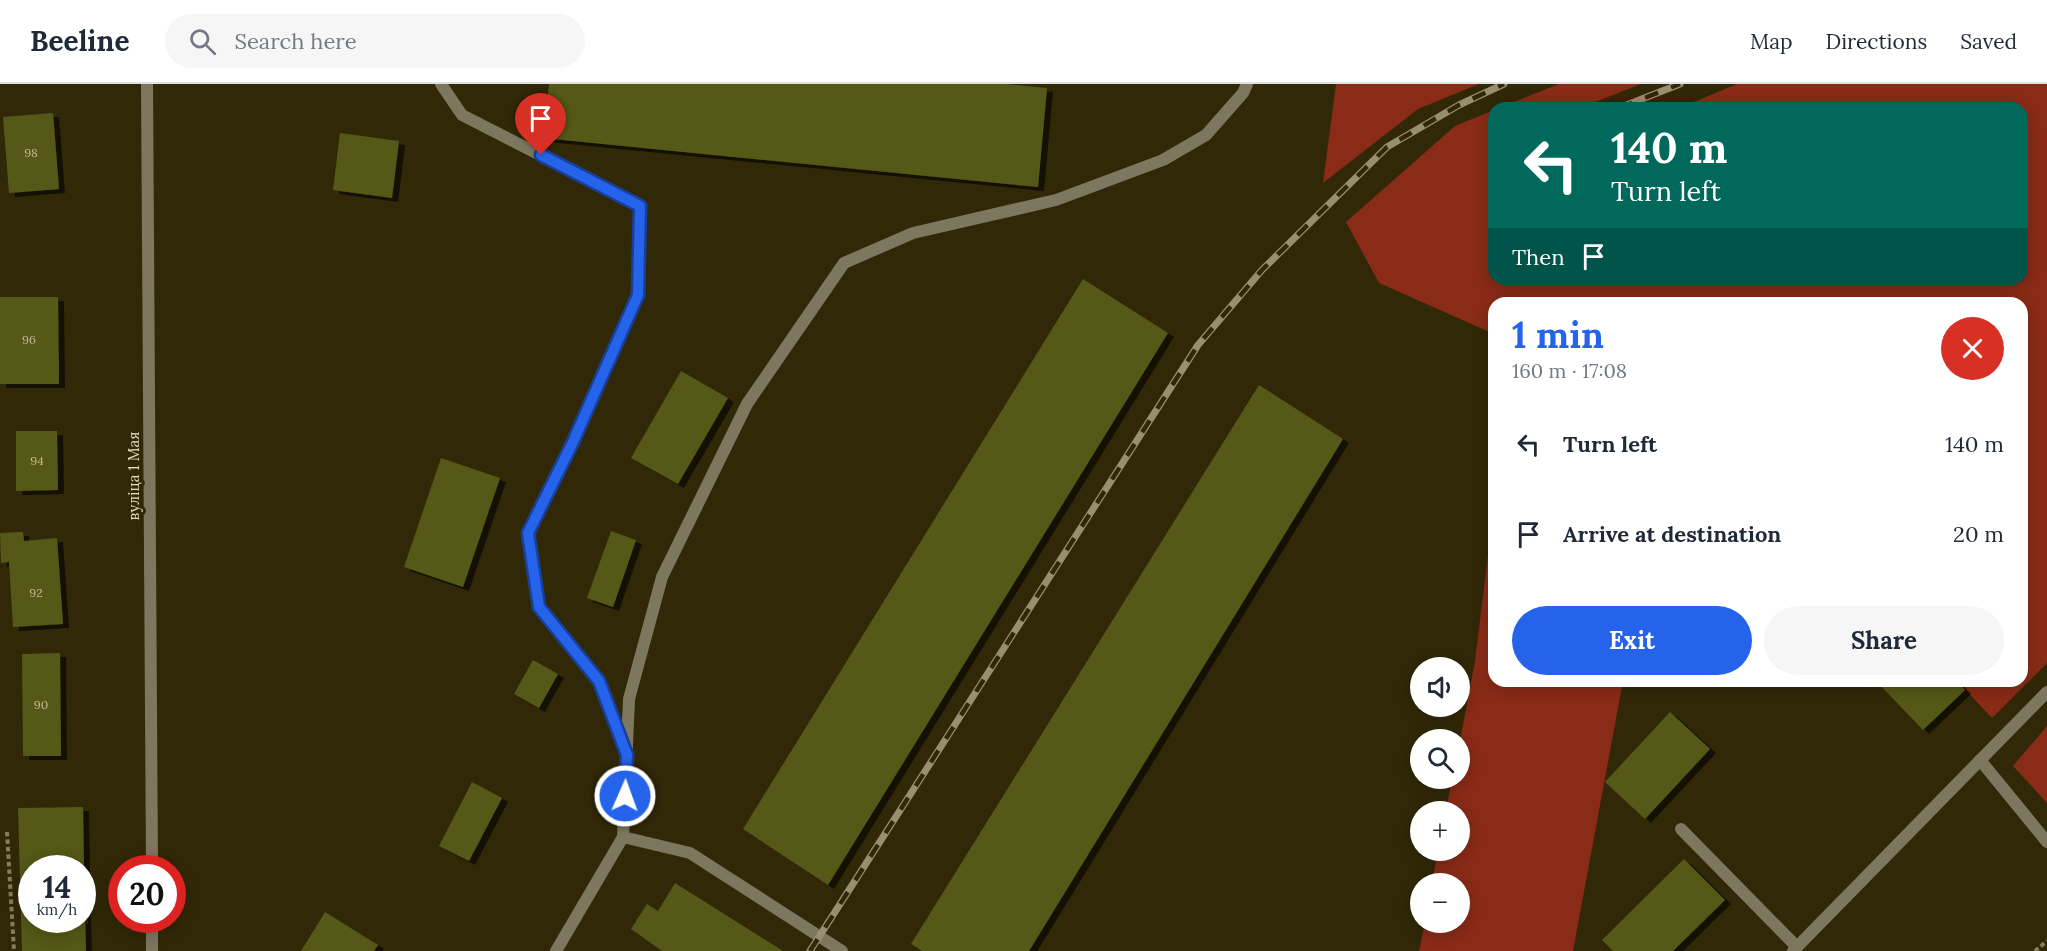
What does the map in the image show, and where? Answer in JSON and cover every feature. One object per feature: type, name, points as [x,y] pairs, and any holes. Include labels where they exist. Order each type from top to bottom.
[{"type":"street","name":"вуліца 1 Мая","points":[[147,84],[152,855]]},
{"type":"street","points":[[441,84],[462,115],[640,206],[638,295],[572,444],[528,533],[539,607],[599,681],[627,755]]},
{"type":"street","points":[[556,951],[624,837],[629,699],[662,577],[747,404],[844,263],[913,233],[1056,200],[1162,160],[1206,135],[1243,93],[1247,84]]},
{"type":"street","points":[[1681,829],[1795,949],[2047,692]]},
{"type":"street","points":[[1980,760],[2047,842]]},
{"type":"street","points":[[624,837],[690,853],[842,951]]},
{"type":"street","points":[[152,933],[153,951]]},
{"type":"path","points":[[7,832],[14,951]]},
{"type":"path","points":[[2035,951],[2047,941]]},
{"type":"shaded area","points":[[1336,84],[1479,84],[1418,109],[1323,183]]},
{"type":"shaded area","points":[[1559,84],[1641,84],[1595,102],[1514,102]]},
{"type":"shaded area","points":[[1737,84],[2047,84],[2047,663],[2028,682],[2028,297],[1488,297],[1488,331],[1379,283],[1346,222],[1455,126],[1488,112],[1488,285],[2028,285],[2028,102],[1694,102]]},
{"type":"shaded area","points":[[1488,555],[1488,687],[1622,687],[1573,951],[1419,951],[1423,933],[1470,933],[1470,873],[1434,873],[1436,861],[1470,861],[1470,801],[1448,801],[1450,789],[1470,789],[1470,729],[1462,729],[1464,717],[1470,717],[1470,688]]},
{"type":"shaded area","points":[[1963,687],[2023,687],[1992,718]]},
{"type":"shaded area","points":[[2047,726],[2047,803],[2013,766]]},
{"type":"building","points":[[549,84],[1006,84],[1047,88],[1038,187],[543,138]]},
{"type":"building","points":[[53,113],[59,189],[9,193],[3,117]]},
{"type":"building","points":[[340,133],[399,141],[392,198],[333,190]]},
{"type":"building","points":[[1083,279],[1168,333],[828,885],[743,829]]},
{"type":"building","points":[[0,297],[58,297],[59,384],[0,384]]},
{"type":"building","points":[[681,371],[728,398],[678,484],[631,458]]},
{"type":"building","points":[[1259,385],[1343,439],[1029,951],[922,951],[911,944]]},
{"type":"building","points":[[16,431],[57,431],[58,490],[16,491]]},
{"type":"building","points":[[441,458],[500,478],[463,587],[404,567]]},
{"type":"building","points":[[611,531],[636,540],[613,607],[587,598]]},
{"type":"building","points":[[23,532],[24,541],[57,538],[63,624],[13,627],[9,562],[1,563],[0,533]]},
{"type":"building","points":[[60,653],[61,756],[23,756],[22,654]]},
{"type":"building","points":[[533,660],[558,674],[539,708],[514,694]]},
{"type":"building","points":[[1882,687],[1962,687],[1965,690],[1923,730]]},
{"type":"building","points":[[1670,712],[1710,749],[1645,819],[1605,782]]},
{"type":"building","points":[[472,782],[502,798],[469,861],[439,846]]},
{"type":"building","points":[[83,807],[84,855],[19,855],[18,808]]},
{"type":"building","points":[[1684,859],[1725,900],[1673,951],[1613,951],[1602,940]]},
{"type":"building","points":[[675,883],[783,951],[662,951],[631,929],[647,904],[658,911]]},
{"type":"building","points":[[325,912],[378,945],[374,951],[301,951]]},
{"type":"building","points":[[21,933],[86,933],[86,951],[22,951]]},
{"type":"railway","points":[[810,951],[1198,345],[1262,270],[1387,147],[1459,105],[1504,84]]},
{"type":"railway","points":[[1634,102],[1680,84]]},
{"type":"route","points":[[541,155],[640,206],[638,295],[572,444],[528,533],[539,607],[599,681],[627,755],[625,796]]}]
